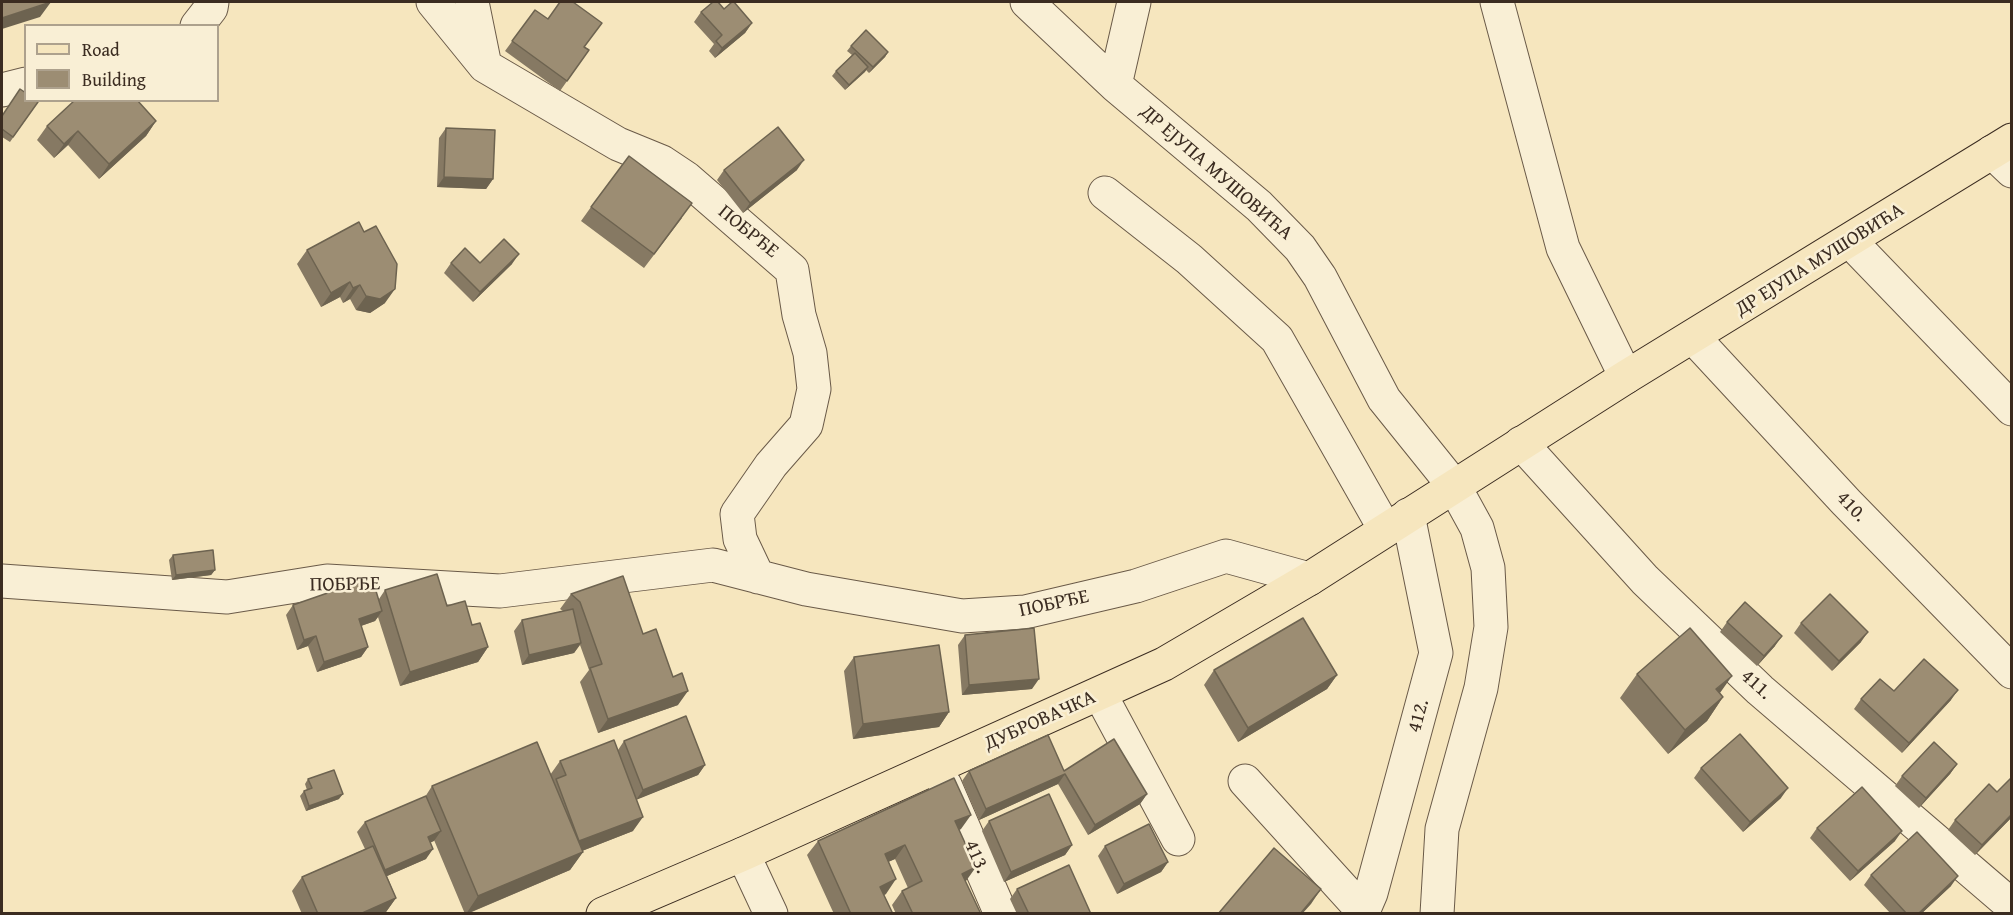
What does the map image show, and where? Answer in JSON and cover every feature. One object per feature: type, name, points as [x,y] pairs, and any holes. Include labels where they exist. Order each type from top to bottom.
[{"type":"main road","name":"ДР ЕЈУПА МУШОВИЋА","points":[[1454,486],[1626,377],[1694,338],[1850,241],[2005,154]]},
{"type":"main road","name":"ДУБРОВАЧКА","points":[[603,914],[743,854],[1164,664],[1309,579],[1454,486]]},
{"type":"street","points":[[199,24],[211,9],[212,2]]},
{"type":"street","name":"ПОБРЂЕ","points":[[432,2],[485,66],[618,144],[662,162],[686,178],[792,270],[799,315],[810,353],[814,389],[807,425],[771,465],[737,513],[740,539],[758,577]]},
{"type":"street","points":[[472,2],[485,66]]},
{"type":"street","name":"ДР ЕЈУПА МУШОВИЋА","points":[[1027,2],[1115,85],[1259,206],[1300,248],[1320,277],[1384,399],[1454,486]]},
{"type":"street","points":[[1115,85],[1134,2]]},
{"type":"street","points":[[1497,2],[1563,248],[1626,377]]},
{"type":"street","points":[[2,90],[24,84]]},
{"type":"street","name":"412.","points":[[1105,193],[1172,245],[1277,339],[1396,522],[1436,653],[1371,893],[1363,912]]},
{"type":"street","points":[[1850,241],[2012,409]]},
{"type":"street","name":"410.","points":[[1694,338],[1845,502],[2012,672]]},
{"type":"street","name":"411.","points":[[1521,443],[1645,580],[1760,690],[2012,906]]},
{"type":"street","points":[[1437,914],[1442,829],[1481,688],[1491,627],[1488,568],[1477,528],[1454,486]]},
{"type":"street","name":"ПОБРЂЕ","points":[[2,581],[226,597],[327,582],[500,591],[713,565],[806,590],[962,616],[1025,612],[1136,586],[1226,556],[1309,579]]},
{"type":"street","points":[[1100,694],[1178,839]]},
{"type":"street","name":"413.","points":[[937,766],[1001,914]]},
{"type":"street","points":[[1245,781],[1363,912]]},
{"type":"street","points":[[743,854],[771,914]]},
{"type":"building","points":[[2,2],[51,2],[2,18]]},
{"type":"building","points":[[560,2],[573,2],[602,23],[584,47],[589,50],[567,81],[512,41],[535,10],[548,19]]},
{"type":"building","points":[[713,2],[718,2],[724,9],[734,2],[752,23],[722,48],[716,41],[722,35],[701,12]]},
{"type":"building","points":[[866,30],[888,52],[873,67],[851,46]]},
{"type":"building","points":[[855,53],[868,67],[849,85],[836,71]]},
{"type":"building","points":[[20,89],[24,92],[24,102],[38,102],[13,137],[2,129],[2,116]]},
{"type":"building","points":[[73,102],[139,102],[156,121],[109,164],[78,131],[64,144],[47,126]]},
{"type":"building","points":[[778,127],[804,160],[750,203],[724,170]]},
{"type":"building","points":[[446,128],[495,130],[493,179],[444,177]]},
{"type":"building","points":[[629,156],[692,203],[654,254],[591,207]]},
{"type":"building","points":[[359,222],[364,232],[376,226],[397,264],[395,289],[380,299],[366,296],[360,285],[353,288],[350,282],[331,293],[307,250]]},
{"type":"building","points":[[504,239],[519,254],[480,292],[451,263],[465,248],[480,263]]},
{"type":"building","points":[[213,550],[215,570],[176,575],[173,555]]},
{"type":"building","points":[[437,574],[447,606],[465,601],[472,625],[480,623],[488,647],[410,672],[385,590]]},
{"type":"building","points":[[623,576],[643,634],[656,629],[673,677],[682,673],[688,691],[608,719],[590,668],[602,664],[580,602],[571,594]]},
{"type":"building","points":[[365,580],[376,591],[382,611],[359,619],[368,647],[324,662],[316,636],[304,640],[293,605]]},
{"type":"building","points":[[1830,594],[1868,632],[1839,661],[1801,623]]},
{"type":"building","points":[[1745,602],[1782,636],[1764,656],[1727,622]]},
{"type":"building","points":[[573,609],[581,643],[529,655],[522,620]]},
{"type":"building","points":[[1303,618],[1337,675],[1248,728],[1214,670]]},
{"type":"building","points":[[1034,628],[1039,679],[969,685],[965,635]]},
{"type":"building","points":[[1690,628],[1732,676],[1716,689],[1723,697],[1685,730],[1637,674]]},
{"type":"building","points":[[939,645],[949,712],[863,724],[854,657]]},
{"type":"building","points":[[1924,659],[1958,690],[1909,743],[1861,699],[1880,679],[1894,691]]},
{"type":"building","points":[[686,716],[705,765],[643,790],[624,741]]},
{"type":"building","points":[[1740,734],[1788,788],[1750,822],[1701,768]]},
{"type":"building","points":[[1048,735],[1064,771],[1114,739],[1147,794],[1095,825],[1065,774],[986,809],[969,771]]},
{"type":"building","points":[[614,740],[643,817],[579,841],[556,779],[566,775],[560,761]]},
{"type":"building","points":[[537,742],[583,852],[478,896],[432,786]]},
{"type":"building","points":[[1934,742],[1957,764],[1926,798],[1902,776]]},
{"type":"building","points":[[334,770],[343,794],[309,806],[304,791],[312,788],[308,779]]},
{"type":"building","points":[[2012,777],[2012,814],[1982,845],[1955,820],[1989,784],[1997,792]]},
{"type":"building","points":[[954,778],[971,815],[955,821],[976,867],[962,874],[980,912],[978,914],[913,914],[902,891],[922,881],[905,845],[885,854],[896,879],[880,887],[893,914],[851,914],[818,841]]},
{"type":"building","points":[[1862,787],[1902,831],[1858,871],[1817,828]]},
{"type":"building","points":[[1049,794],[1072,845],[1011,872],[989,821]]},
{"type":"building","points":[[426,796],[441,831],[428,837],[433,849],[385,870],[365,822]]},
{"type":"building","points":[[1149,824],[1168,862],[1124,884],[1105,846]]},
{"type":"building","points":[[1917,832],[1958,876],[1918,914],[1907,914],[1871,875]]},
{"type":"building","points":[[373,846],[396,898],[360,914],[318,914],[302,877]]},
{"type":"building","points":[[1274,848],[1321,889],[1300,914],[1218,914]]},
{"type":"building","points":[[1069,865],[1091,914],[1029,914],[1017,889]]}]
